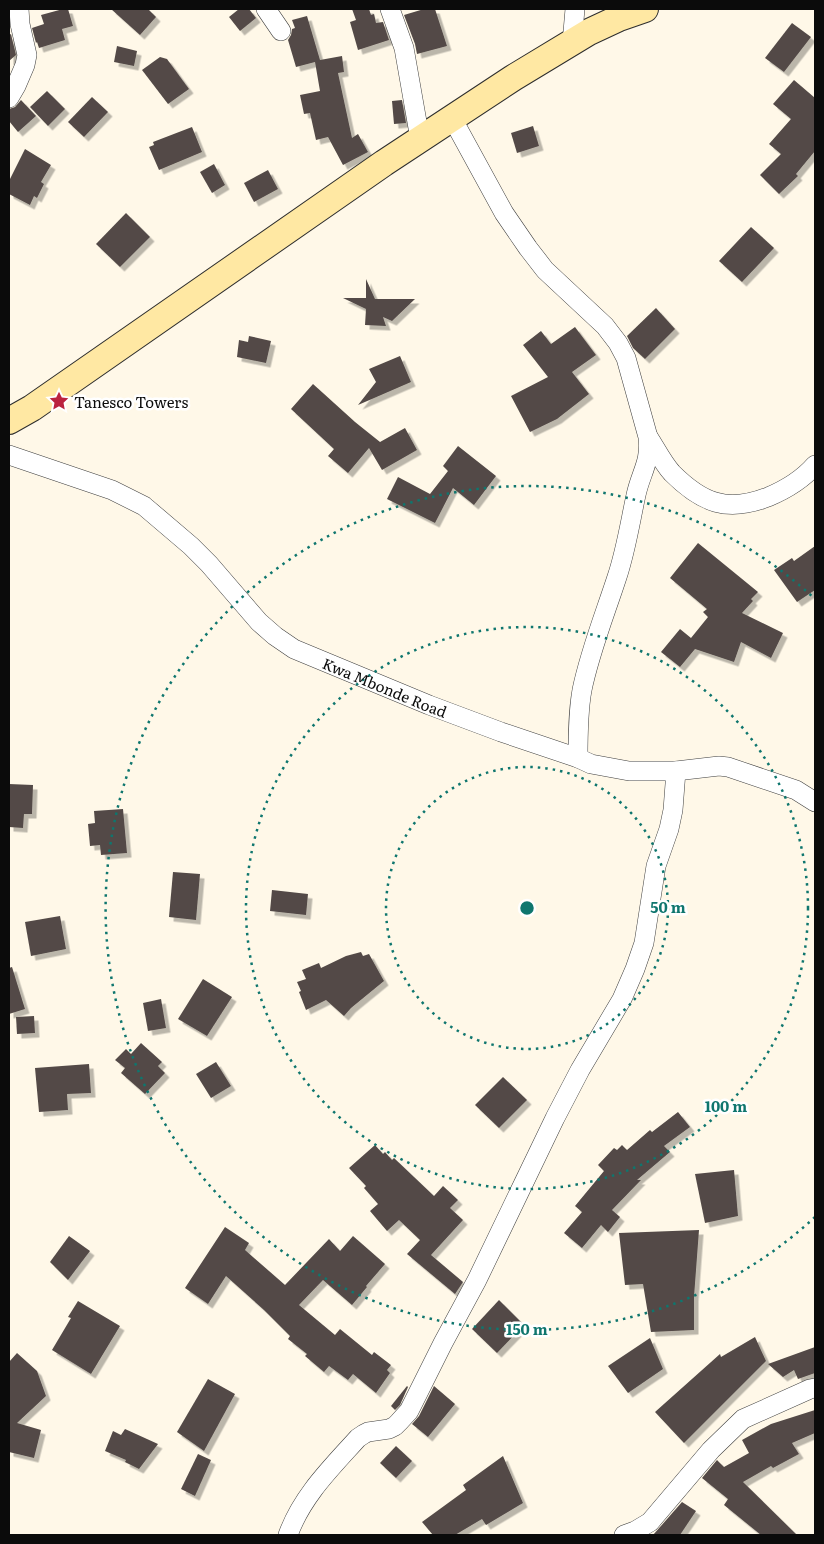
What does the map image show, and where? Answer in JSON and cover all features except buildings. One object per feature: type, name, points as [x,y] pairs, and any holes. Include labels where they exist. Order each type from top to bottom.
[{"type":"street","points":[[9,98],[25,65],[27,55],[20,24],[19,9]]},
{"type":"street","points":[[266,9],[281,31]]},
{"type":"street","points":[[390,9],[404,48],[420,139]]},
{"type":"street","points":[[572,43],[575,9]]},
{"type":"street","points":[[9,421],[32,408],[420,139],[513,78],[589,32],[619,18],[645,9]]},
{"type":"street","points":[[452,118],[504,212],[528,248],[545,270],[605,326],[618,343],[626,358],[648,436],[648,457],[637,491],[624,554],[586,671],[579,710],[578,758]]},
{"type":"street","points":[[648,436],[671,472],[701,497],[721,504],[732,505],[756,502],[799,481],[815,464]]},
{"type":"street","name":"Kwa Mbonde Road","points":[[9,455],[112,490],[144,506],[191,546],[259,622],[275,636],[294,648],[429,705],[591,764],[629,771],[676,771],[719,766],[728,767],[796,790],[815,802]]},
{"type":"street","points":[[288,1535],[293,1522],[311,1492],[324,1474],[358,1438],[368,1432],[389,1429],[395,1426],[409,1411],[477,1280],[555,1118],[580,1070],[622,999],[644,944],[656,866],[669,829],[673,810],[676,771]]},
{"type":"street","points":[[624,1535],[650,1522],[712,1450],[743,1419],[815,1388]]},
{"type":"place","name":"Tanesco Towers","points":[[59,401]]}]
